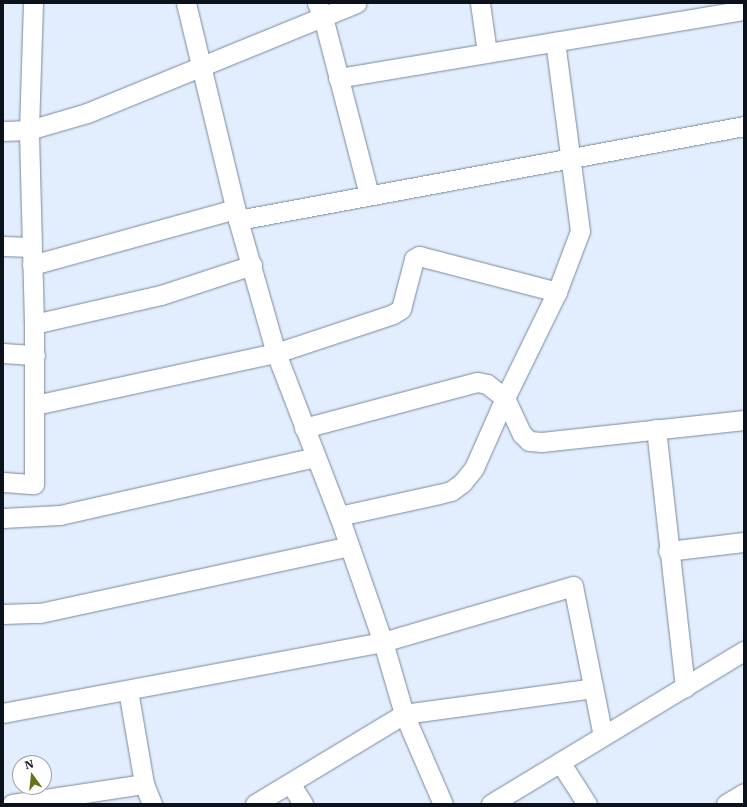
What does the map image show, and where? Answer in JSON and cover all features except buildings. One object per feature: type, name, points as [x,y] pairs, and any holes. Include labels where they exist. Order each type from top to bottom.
[{"type":"street","points":[[3,482],[34,484],[35,355],[29,130],[33,3]]},
{"type":"street","points":[[186,3],[236,214],[252,265],[276,353],[339,516],[383,642],[404,714],[443,804]]},
{"type":"street","points":[[3,131],[29,130],[87,113],[201,67],[320,10],[356,3]]},
{"type":"street","points":[[480,3],[487,53]]},
{"type":"street","points":[[320,10],[369,195]]},
{"type":"street","points":[[338,78],[744,10]]},
{"type":"street","points":[[339,516],[451,491],[462,483],[474,468],[505,398],[557,292],[580,231],[555,42]]},
{"type":"street","points":[[3,246],[32,256],[236,214],[369,195],[744,126]]},
{"type":"street","points":[[34,405],[276,353],[393,314],[401,309],[414,259],[419,256],[557,292]]},
{"type":"street","points":[[34,324],[161,295],[252,265]]},
{"type":"street","points":[[3,353],[35,355]]},
{"type":"street","points":[[304,428],[477,382],[486,384],[505,398],[522,434],[529,441],[542,442],[744,420]]},
{"type":"street","points":[[656,429],[668,551],[685,687]]},
{"type":"street","points":[[3,518],[60,515],[316,457]]},
{"type":"street","points":[[668,551],[744,542]]},
{"type":"street","points":[[3,614],[40,613],[349,546]]},
{"type":"street","points":[[3,713],[383,642],[573,586],[603,736]]},
{"type":"street","points":[[491,804],[744,651]]},
{"type":"street","points":[[255,804],[404,714],[593,688]]},
{"type":"street","points":[[128,690],[144,784],[152,804]]},
{"type":"street","points":[[560,762],[587,804]]},
{"type":"street","points":[[290,783],[304,804]]},
{"type":"street","points":[[12,804],[144,784]]},
{"type":"street","points":[[726,804],[744,793]]}]
